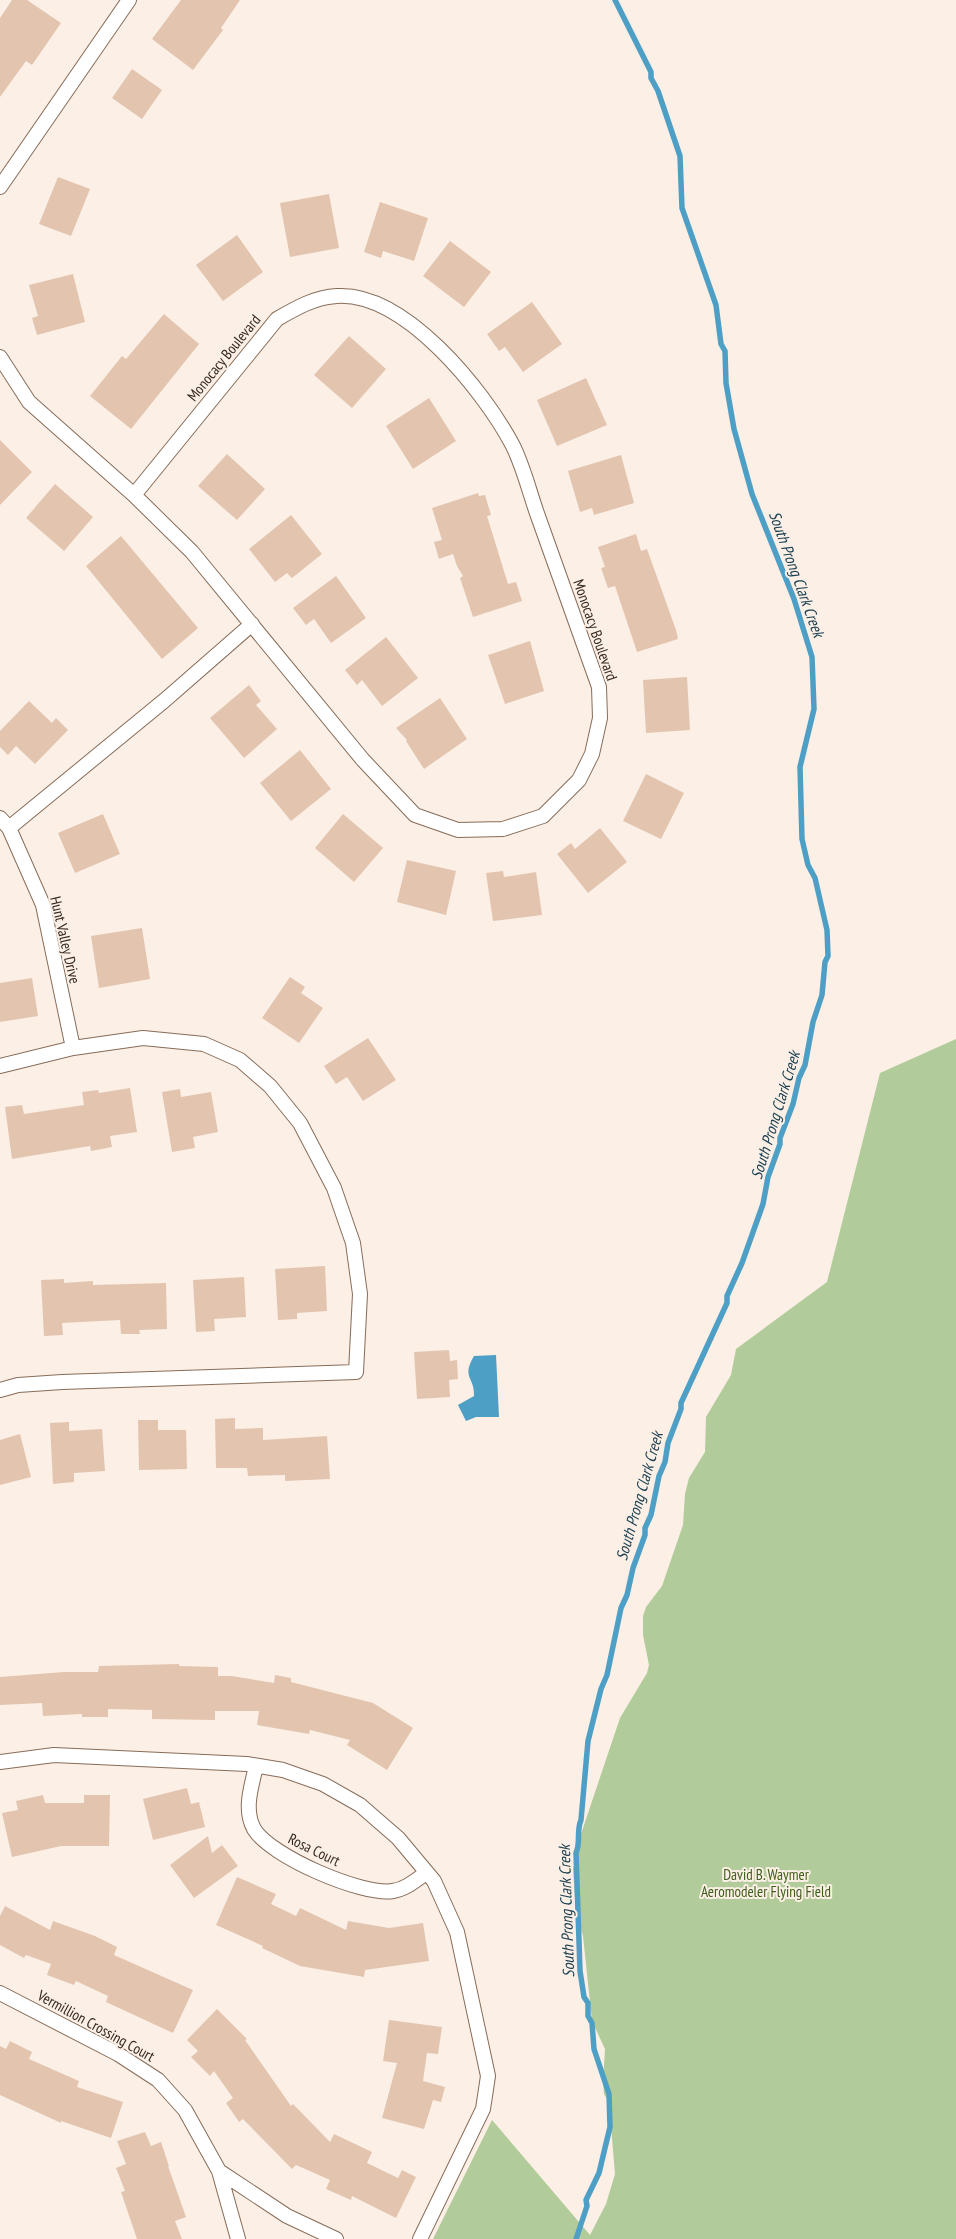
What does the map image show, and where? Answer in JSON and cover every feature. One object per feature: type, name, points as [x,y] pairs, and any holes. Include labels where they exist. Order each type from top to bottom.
[{"type":"street","points":[[0,187],[129,0]]},
{"type":"street","name":"Monocacy Boulevard","points":[[0,357],[29,402],[134,495],[192,552],[363,760],[415,815],[458,830],[503,829],[543,816],[579,780],[592,754],[600,718],[599,687],[513,446],[485,401],[462,372],[404,319],[368,300],[337,296],[304,304],[277,319],[134,495]]},
{"type":"street","points":[[5,823],[165,700],[252,624]]},
{"type":"street","name":"Hunt Valley Drive","points":[[5,823],[43,905],[73,1048]]},
{"type":"street","points":[[0,1066],[73,1048],[143,1038],[204,1044],[240,1060],[270,1086],[304,1131],[334,1188],[353,1243],[360,1294],[356,1372],[62,1382],[18,1385],[0,1390]]},
{"type":"street","points":[[0,1762],[54,1755],[256,1766],[283,1770],[323,1784],[360,1805],[398,1838],[434,1882],[457,1932],[488,2076],[484,2109],[420,2239]]},
{"type":"street","name":"Rosa Court","points":[[256,1766],[248,1805],[254,1828],[267,1843],[285,1856],[344,1882],[385,1891],[394,1891],[407,1886],[426,1873]]},
{"type":"street","name":"Vermillion Crossing Court","points":[[0,1993],[118,2054],[158,2080],[185,2110],[218,2171],[238,2239]]},
{"type":"street","name":"Vermillion Crossing Court","points":[[218,2171],[286,2216],[336,2239]]},
{"type":"green space","name":"David B. Waymer Aeromodeler Flying Field","points":[[956,1039],[956,2239],[433,2239],[492,2120],[590,2235],[606,2204],[615,2174],[608,2101],[604,2094],[603,2082],[605,2049],[592,2021],[583,1936],[576,1913],[573,1869],[581,1834],[620,1718],[647,1673],[649,1665],[643,1635],[643,1616],[646,1607],[662,1586],[683,1525],[685,1494],[689,1478],[705,1452],[706,1417],[731,1375],[736,1349],[827,1282],[880,1073]]},
{"type":"water","points":[[496,1355],[499,1417],[476,1417],[466,1421],[458,1405],[474,1396],[469,1373],[470,1363],[474,1356]]},
{"type":"building","points":[[12,0],[27,0],[61,23],[32,65],[26,61],[0,97],[0,18]]},
{"type":"building","points":[[181,0],[240,0],[221,28],[223,30],[193,70],[152,39]]},
{"type":"building","points":[[132,69],[162,90],[142,119],[112,98]]},
{"type":"building","points":[[58,177],[90,189],[71,236],[39,224]]},
{"type":"building","points":[[329,194],[339,248],[290,257],[280,203]]},
{"type":"building","points":[[380,202],[428,218],[414,261],[383,251],[381,258],[364,252]]},
{"type":"building","points":[[237,235],[263,272],[223,301],[196,265]]},
{"type":"building","points":[[450,241],[491,272],[464,307],[423,276]]},
{"type":"building","points":[[73,274],[85,322],[37,335],[32,318],[38,316],[29,285]]},
{"type":"building","points":[[532,302],[562,344],[523,372],[505,347],[499,351],[487,334]]},
{"type":"building","points":[[164,314],[199,344],[131,429],[90,396],[122,356],[126,359]]},
{"type":"building","points":[[349,336],[386,369],[352,408],[314,375]]},
{"type":"building","points":[[586,378],[607,425],[557,446],[537,400]]},
{"type":"building","points":[[429,398],[456,441],[413,469],[386,426]]},
{"type":"building","points":[[0,440],[32,472],[0,505]]},
{"type":"building","points":[[227,454],[265,489],[237,520],[198,486]]},
{"type":"building","points":[[621,455],[634,503],[594,515],[592,508],[580,512],[568,471]]},
{"type":"building","points":[[55,484],[93,517],[64,551],[26,518]]},
{"type":"building","points":[[478,493],[479,496],[485,495],[491,515],[487,516],[508,584],[516,582],[522,601],[473,617],[460,578],[463,576],[453,554],[439,559],[434,542],[442,540],[432,508]]},
{"type":"building","points":[[291,515],[322,554],[292,578],[287,573],[275,582],[249,549]]},
{"type":"building","points":[[636,534],[641,551],[647,549],[678,639],[637,652],[615,586],[608,588],[601,568],[605,567],[598,547]]},
{"type":"building","points":[[121,536],[198,628],[162,659],[86,566]]},
{"type":"building","points":[[336,576],[366,618],[331,643],[314,619],[306,625],[293,608]]},
{"type":"building","points":[[386,637],[418,678],[382,706],[362,680],[357,685],[345,670]]},
{"type":"building","points":[[530,641],[544,691],[505,704],[488,655]]},
{"type":"building","points":[[687,677],[690,730],[646,733],[643,680]]},
{"type":"building","points":[[249,685],[261,701],[256,705],[277,729],[244,758],[210,718]]},
{"type":"building","points":[[440,698],[467,739],[424,769],[407,740],[396,728]]},
{"type":"building","points":[[29,701],[52,723],[56,718],[68,730],[35,764],[16,746],[8,755],[0,747],[0,731]]},
{"type":"building","points":[[300,750],[331,789],[291,821],[260,783]]},
{"type":"building","points":[[646,774],[684,793],[661,839],[623,821]]},
{"type":"building","points":[[103,814],[120,854],[75,873],[58,833]]},
{"type":"building","points":[[343,814],[383,848],[354,882],[315,848]]},
{"type":"building","points":[[600,828],[627,862],[588,893],[557,854],[571,843],[575,849]]},
{"type":"building","points":[[407,860],[456,871],[446,915],[397,902]]},
{"type":"building","points":[[503,871],[504,877],[536,872],[542,915],[493,921],[486,873]]},
{"type":"building","points":[[142,928],[150,979],[99,988],[91,936]]},
{"type":"building","points":[[290,977],[305,987],[301,993],[323,1008],[299,1043],[262,1018]]},
{"type":"building","points":[[32,978],[38,1016],[0,1022],[0,983]]},
{"type":"building","points":[[368,1038],[396,1080],[363,1101],[347,1077],[336,1084],[324,1066]]},
{"type":"building","points":[[130,1088],[137,1132],[110,1136],[112,1147],[91,1151],[90,1146],[12,1159],[5,1107],[22,1105],[24,1114],[84,1105],[82,1092],[98,1090],[99,1093]]},
{"type":"building","points":[[180,1089],[181,1097],[211,1092],[218,1132],[193,1137],[195,1148],[172,1152],[162,1092]]},
{"type":"building","points":[[325,1266],[327,1311],[297,1313],[297,1319],[278,1320],[275,1269]]},
{"type":"building","points":[[244,1277],[246,1317],[214,1319],[215,1331],[196,1332],[193,1280]]},
{"type":"building","points":[[64,1279],[64,1283],[93,1281],[93,1285],[166,1283],[167,1329],[139,1330],[140,1334],[121,1334],[120,1320],[62,1323],[63,1335],[44,1336],[41,1280]]},
{"type":"building","points":[[449,1350],[450,1361],[457,1360],[458,1379],[449,1380],[450,1397],[417,1399],[414,1352]]},
{"type":"building","points":[[235,1418],[235,1429],[263,1428],[263,1440],[327,1436],[330,1479],[285,1481],[285,1475],[248,1476],[247,1468],[216,1468],[215,1419]]},
{"type":"building","points":[[138,1420],[158,1420],[158,1430],[186,1430],[187,1469],[139,1470]]},
{"type":"building","points":[[69,1422],[69,1431],[102,1429],[105,1471],[74,1473],[74,1482],[53,1484],[50,1423]]},
{"type":"building","points":[[20,1434],[31,1477],[0,1485],[0,1440]]},
{"type":"building","points":[[179,1664],[179,1666],[218,1667],[218,1676],[232,1676],[274,1683],[275,1675],[291,1678],[291,1682],[373,1703],[413,1728],[387,1770],[347,1745],[350,1740],[310,1730],[309,1734],[257,1725],[259,1711],[215,1711],[215,1720],[152,1719],[152,1710],[108,1709],[108,1717],[82,1717],[82,1714],[43,1716],[42,1703],[0,1705],[0,1677],[64,1672],[98,1672],[99,1666]]},
{"type":"building","points":[[187,1788],[191,1804],[199,1802],[205,1827],[153,1840],[143,1799]]},
{"type":"building","points":[[43,1795],[45,1803],[84,1803],[84,1795],[110,1795],[109,1846],[61,1846],[12,1857],[2,1813],[18,1810],[16,1801]]},
{"type":"building","points":[[208,1836],[212,1853],[222,1845],[238,1866],[194,1898],[170,1865]]},
{"type":"building","points":[[237,1877],[276,1894],[271,1904],[296,1916],[300,1908],[346,1930],[348,1921],[389,1928],[423,1923],[429,1961],[365,1970],[364,1977],[300,1966],[262,1948],[263,1946],[216,1925]]},
{"type":"building","points":[[5,1906],[50,1930],[53,1921],[95,1936],[117,1947],[114,1955],[193,1990],[173,2033],[106,2002],[108,1996],[76,1981],[74,1985],[47,1975],[51,1964],[26,1955],[24,1958],[0,1945],[0,1916]]},
{"type":"building","points":[[217,2009],[247,2039],[245,2040],[291,2106],[293,2104],[330,2142],[334,2134],[372,2152],[367,2163],[398,2178],[402,2170],[416,2177],[396,2218],[352,2196],[351,2200],[326,2189],[330,2180],[296,2165],[292,2169],[243,2119],[239,2122],[226,2103],[233,2098],[214,2071],[210,2076],[191,2057],[198,2051],[187,2040]]},
{"type":"building","points":[[389,2020],[442,2027],[438,2054],[427,2053],[423,2081],[445,2087],[441,2102],[433,2100],[424,2129],[382,2118],[397,2063],[383,2061]]},
{"type":"building","points":[[10,2041],[32,2052],[29,2059],[79,2081],[77,2087],[123,2102],[111,2138],[61,2121],[61,2123],[0,2095],[0,2046],[6,2049]]},
{"type":"building","points":[[145,2132],[151,2146],[161,2142],[186,2217],[175,2221],[182,2239],[137,2239],[121,2192],[125,2191],[116,2168],[126,2164],[117,2141]]},
{"type":"waterway","name":"South Prong Clark Creek","points":[[576,2239],[587,2206],[586,2200],[599,2173],[610,2127],[609,2094],[594,2049],[592,2023],[588,2016],[588,2003],[584,1997],[580,1971],[576,1853],[588,1741],[601,1689],[607,1675],[621,1608],[627,1595],[633,1568],[645,1535],[645,1528],[651,1515],[668,1443],[681,1409],[681,1403],[727,1303],[727,1296],[742,1263],[763,1204],[768,1177],[793,1104],[799,1078],[805,1065],[813,1022],[822,995],[825,962],[828,956],[827,930],[815,878],[808,865],[802,839],[800,767],[814,709],[812,657],[794,599],[752,494],[734,429],[726,383],[725,351],[721,344],[716,305],[682,208],[680,156],[658,91],[651,78],[651,72],[615,0]]}]
